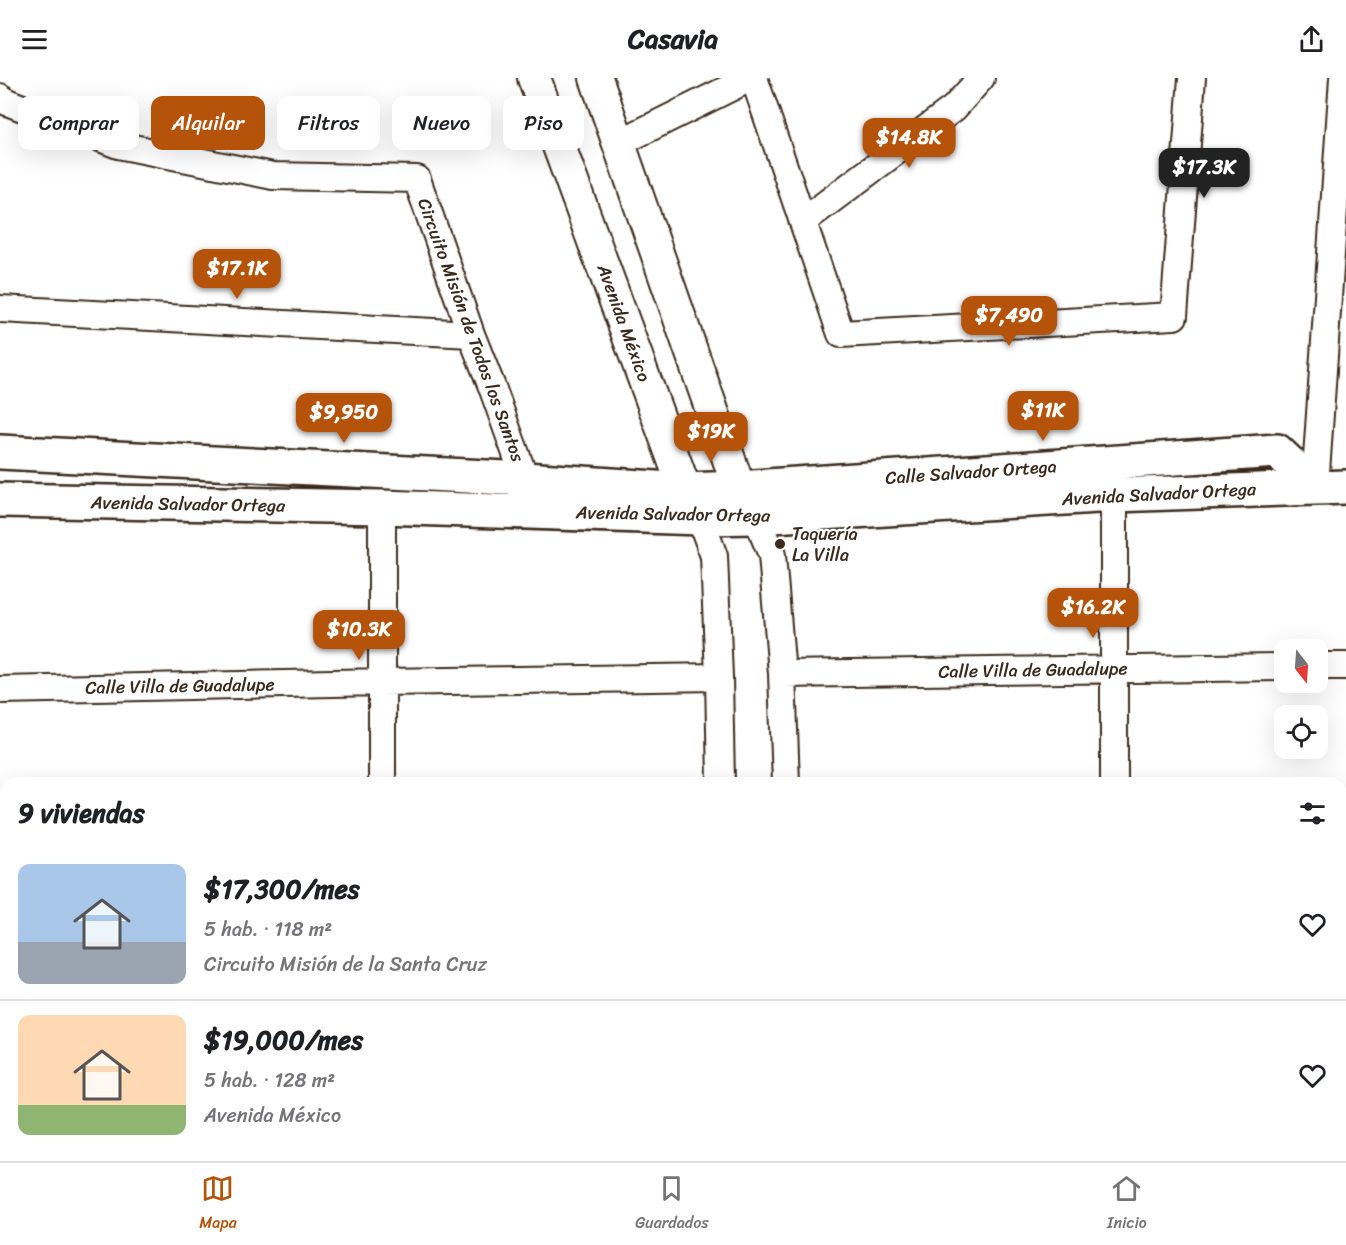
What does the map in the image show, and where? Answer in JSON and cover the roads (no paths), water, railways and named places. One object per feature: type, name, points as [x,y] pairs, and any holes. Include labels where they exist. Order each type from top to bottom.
[{"type":"main road","name":"Calle Salvador Ortega","points":[[693,504],[739,488],[1277,451],[1330,487]]},
{"type":"main road","name":"Avenida Salvador Ortega","points":[[0,452],[525,479],[693,504],[756,517],[1114,495],[1330,487]]},
{"type":"main road","name":"Avenida Salvador Ortega","points":[[0,500],[382,507],[693,504]]},
{"type":"street","name":"Avenida México","points":[[534,78],[714,556],[721,777]]},
{"type":"street","points":[[596,78],[739,488],[756,517],[772,555],[782,674],[786,777]]},
{"type":"street","points":[[619,143],[752,78],[841,334],[1174,316],[1192,78]]},
{"type":"street","points":[[803,221],[954,108],[981,78]]},
{"type":"street","points":[[1330,487],[1343,78]]},
{"type":"street","name":"Circuito Misión de Todos los Santos","points":[[0,97],[7,102],[118,145],[273,176],[417,179],[525,479]]},
{"type":"street","points":[[0,309],[471,334]]},
{"type":"street","points":[[1114,495],[1114,777]]},
{"type":"street","points":[[382,507],[382,777]]},
{"type":"street","points":[[1328,666],[1346,666]]},
{"type":"street","name":"Calle Villa de Guadalupe","points":[[782,674],[1274,667]]},
{"type":"street","name":"Calle Villa de Guadalupe","points":[[0,690],[719,677]]},
{"type":"place","name":"Taquería La Villa","points":[[780,544]]}]
